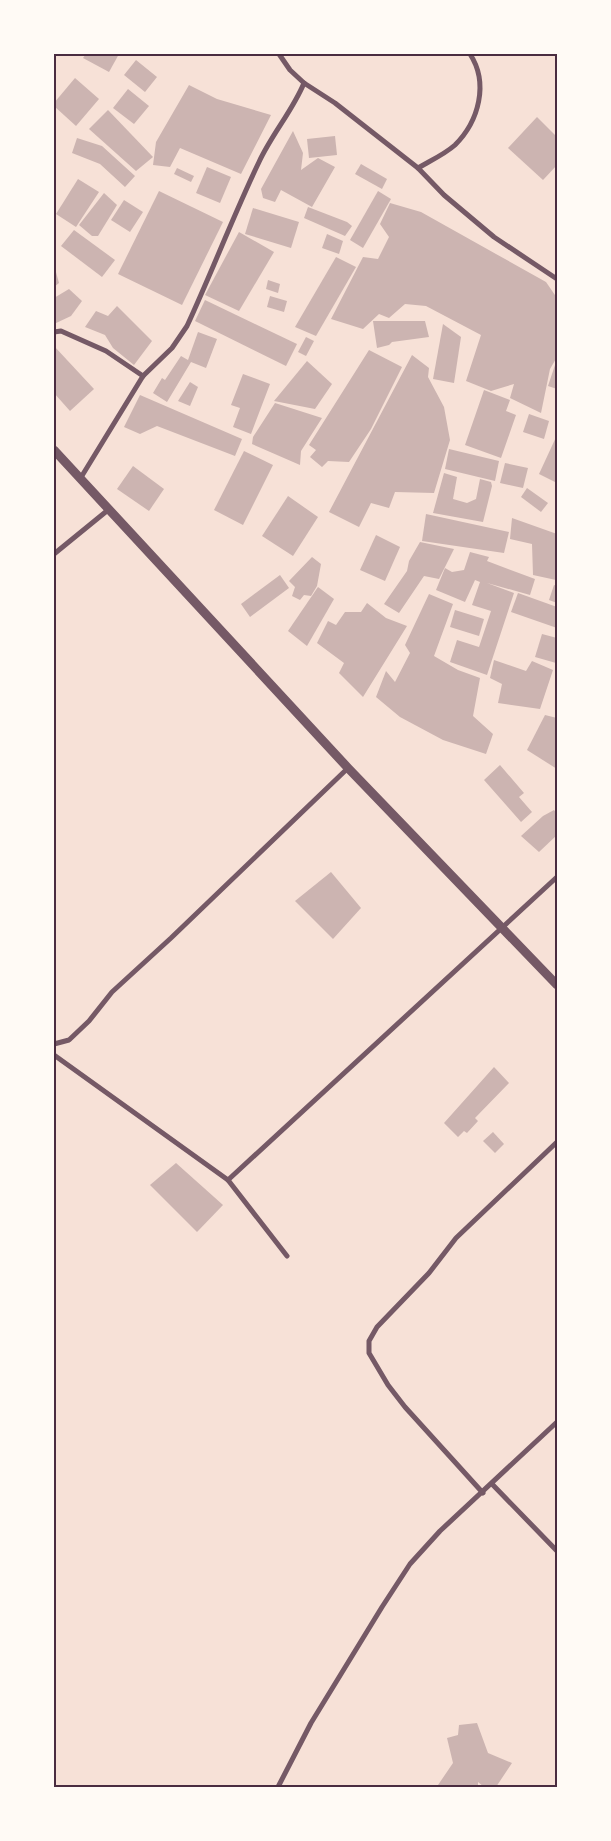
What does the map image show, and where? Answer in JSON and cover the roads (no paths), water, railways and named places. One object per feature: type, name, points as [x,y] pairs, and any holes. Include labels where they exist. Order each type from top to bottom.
[{"type":"street","points":[[279,54],[290,70],[304,83],[335,103],[418,168],[444,195],[494,237],[557,279]]},
{"type":"street","points":[[418,168],[454,146],[471,124],[482,93],[477,65],[470,54]]},
{"type":"street","points":[[80,479],[143,376],[172,348],[187,326],[259,160],[304,83]]},
{"type":"street","points":[[54,332],[61,331],[106,351],[143,376]]},
{"type":"street","points":[[54,450],[348,768],[557,985]]},
{"type":"street","points":[[54,554],[108,510]]},
{"type":"street","points":[[54,1044],[69,1040],[89,1021],[112,992],[172,938],[348,768]]},
{"type":"street","points":[[228,1180],[557,877]]},
{"type":"street","points":[[54,1055],[228,1180],[287,1256]]},
{"type":"street","points":[[483,1493],[405,1407],[369,1353],[369,1341],[377,1327],[430,1273],[456,1238],[557,1142]]},
{"type":"street","points":[[278,1787],[311,1723],[410,1564],[440,1531],[483,1493],[557,1422]]},
{"type":"street","points":[[492,1484],[557,1551]]}]
